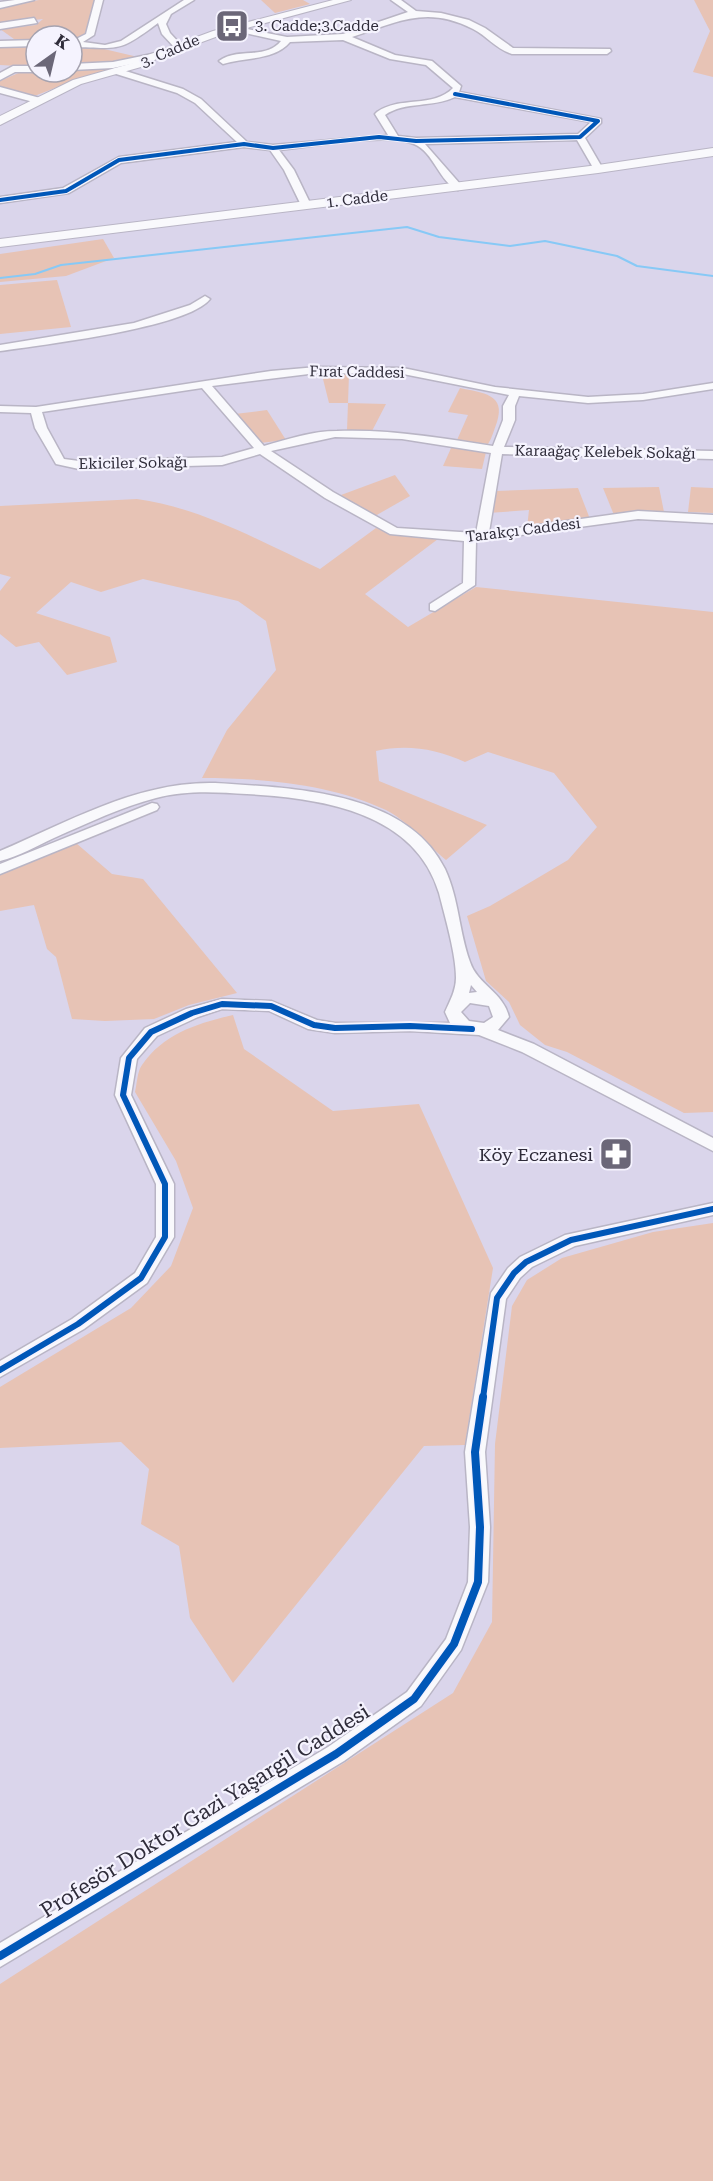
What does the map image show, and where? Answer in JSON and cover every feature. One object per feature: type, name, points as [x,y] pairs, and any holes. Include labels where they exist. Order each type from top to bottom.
[{"type":"main road","name":"3. Cadde","points":[[0,121],[27,108],[37,100],[77,82],[144,63],[152,57],[235,28],[328,2],[346,0]]},
{"type":"main road","name":"1. Cadde","points":[[0,243],[458,187],[713,152]]},
{"type":"main road","name":"1. Cadde","points":[[0,249],[713,159]]},
{"type":"street","points":[[0,4],[30,0]]},
{"type":"street","points":[[84,38],[90,35],[99,0]]},
{"type":"street","points":[[84,45],[112,48],[133,38],[147,24],[190,0]]},
{"type":"street","points":[[395,0],[414,13]]},
{"type":"street","points":[[167,13],[162,24],[166,34],[179,47]]},
{"type":"street","points":[[235,28],[287,40],[344,37],[414,13],[454,17],[485,32],[498,46],[512,51],[608,51]]},
{"type":"street","points":[[0,26],[34,21]]},
{"type":"street","points":[[0,33],[4,43],[24,43]]},
{"type":"street","points":[[344,37],[393,57],[429,63],[458,88],[455,94]]},
{"type":"street","points":[[223,61],[234,56],[267,53],[284,45],[287,40]]},
{"type":"street","points":[[84,66],[113,65],[152,57]]},
{"type":"street","points":[[0,67],[24,69]]},
{"type":"street","points":[[0,77],[13,69]]},
{"type":"street","points":[[116,71],[180,91],[198,101],[244,144]]},
{"type":"street","points":[[0,90],[37,100]]},
{"type":"street","points":[[0,200],[66,191],[119,160],[244,144],[273,148],[362,138],[394,137],[416,141],[580,137],[598,121],[455,94],[442,99],[396,106],[380,114],[394,137]]},
{"type":"street","points":[[580,137],[598,169]]},
{"type":"street","points":[[416,141],[428,150],[458,187]]},
{"type":"street","points":[[273,148],[289,170],[306,205]]},
{"type":"street","points":[[3,346],[137,326],[148,319],[197,308],[205,299]]},
{"type":"street","name":"Fırat Caddesi","points":[[0,409],[36,410],[206,386],[271,374],[359,369],[403,371],[515,393],[588,400],[643,397],[713,386]]},
{"type":"street","name":"Tarakçı Caddesi","points":[[206,386],[262,450],[329,495],[394,531],[476,538],[638,515],[713,519]]},
{"type":"street","points":[[435,607],[469,585],[476,538],[497,450],[509,420],[510,406],[515,393]]},
{"type":"street","name":"Ekiciler Sokağı","points":[[36,410],[41,428],[60,462],[79,465],[222,461],[262,450]]},
{"type":"street","name":"Karaağaç Kelebek Sokağı","points":[[262,450],[301,439],[335,434],[402,436],[497,450],[713,455]]},
{"type":"street","points":[[0,856],[123,805],[178,789],[219,787],[328,798],[371,811],[397,826],[422,848],[440,874],[463,967],[464,980],[454,1017],[463,1026],[528,1048],[710,1147]]},
{"type":"street","points":[[0,869],[138,811],[184,797],[240,789]]},
{"type":"street","points":[[463,967],[498,1009],[509,1033],[528,1048]]},
{"type":"street","points":[[410,1026],[474,997],[498,1009]]},
{"type":"street","points":[[0,1370],[78,1324],[141,1278],[165,1237],[165,1184],[123,1095],[129,1058],[151,1032],[192,1012],[222,1004],[271,1006],[314,1025],[335,1028],[410,1026],[476,1029],[494,1025],[498,1009]]},
{"type":"street","name":"Profesör Doktor Gazi Yaşargil Caddesi","points":[[0,1956],[336,1754],[414,1699],[454,1644],[478,1582],[480,1527],[475,1452],[498,1298],[514,1273],[540,1253],[571,1240],[705,1210],[713,1196]]},
{"type":"shaded area","points":[[39,0],[96,0],[84,37],[84,24],[37,24],[43,19],[0,24],[0,7]]},
{"type":"shaded area","points":[[261,0],[303,0],[310,4],[275,13]]},
{"type":"shaded area","points":[[694,0],[713,0],[713,77],[693,72],[710,31]]},
{"type":"shaded area","points":[[24,26],[24,40],[14,39],[0,29]]},
{"type":"shaded area","points":[[24,45],[24,66],[0,65],[0,46]]},
{"type":"shaded area","points":[[84,48],[104,49],[138,57],[126,61],[84,64]]},
{"type":"shaded area","points":[[137,62],[84,77],[84,68],[98,69]]},
{"type":"shaded area","points":[[23,71],[24,84],[65,84],[32,97],[0,88],[0,81]]},
{"type":"shaded area","points":[[103,239],[114,258],[66,276],[0,282],[0,254]]},
{"type":"shaded area","points":[[57,280],[71,327],[0,334],[0,285]]},
{"type":"shaded area","points":[[349,374],[348,403],[329,403],[322,375]]},
{"type":"shaded area","points":[[460,388],[491,396],[498,406],[497,422],[488,444],[457,440],[468,415],[448,412]]},
{"type":"shaded area","points":[[348,403],[386,404],[372,431],[347,430]]},
{"type":"shaded area","points":[[267,410],[286,440],[260,443],[235,414]]},
{"type":"shaded area","points":[[452,446],[486,452],[482,469],[443,466]]},
{"type":"shaded area","points":[[395,475],[410,496],[375,516],[341,495]]},
{"type":"shaded area","points":[[659,487],[664,512],[614,515],[603,488]]},
{"type":"shaded area","points":[[691,487],[713,488],[713,513],[688,512]]},
{"type":"shaded area","points":[[578,488],[590,519],[527,528],[529,510],[488,513],[496,491]]},
{"type":"shaded area","points":[[137,499],[161,503],[208,518],[320,569],[376,528],[403,536],[438,539],[365,594],[408,627],[476,587],[713,612],[713,1112],[684,1113],[567,1052],[545,1045],[520,1025],[509,1002],[486,981],[467,916],[490,906],[568,860],[597,827],[554,773],[488,752],[465,762],[421,749],[399,748],[376,751],[379,781],[487,825],[446,860],[393,814],[365,801],[296,784],[249,779],[202,778],[227,730],[276,670],[266,621],[238,601],[143,579],[101,592],[71,582],[36,613],[110,637],[117,662],[67,675],[39,642],[16,647],[0,634],[0,591],[11,577],[0,574],[0,506]]},
{"type":"shaded area","points":[[76,843],[112,874],[143,879],[237,993],[189,1005],[154,1019],[105,1021],[72,1019],[56,957],[47,949],[34,905],[0,911],[0,874]]},
{"type":"shaded area","points":[[233,1015],[244,1049],[333,1111],[419,1104],[493,1268],[465,1445],[424,1446],[233,1683],[190,1618],[179,1546],[141,1524],[149,1469],[121,1442],[0,1448],[0,1387],[131,1308],[171,1266],[193,1208],[176,1161],[135,1092],[138,1075],[142,1065],[160,1045],[182,1031]]},
{"type":"shaded area","points":[[713,1223],[713,2181],[0,2181],[0,1984],[453,1693],[492,1622],[495,1444],[512,1306],[527,1280],[562,1258],[653,1232]]},
{"type":"waterway","points":[[0,278],[35,274],[61,265],[407,227],[439,237],[510,246],[545,241],[617,256],[637,266],[713,276]]},
{"type":"cycle path","points":[[0,200],[66,191],[119,160],[244,144],[273,148],[379,137],[416,141],[580,137],[598,121],[455,94]]},
{"type":"cycle path","points":[[0,1370],[78,1324],[141,1278],[165,1237],[165,1184],[123,1095],[129,1058],[151,1032],[192,1013],[222,1004],[271,1006],[314,1025],[335,1028],[410,1026],[472,1029]]},
{"type":"cycle path","points":[[0,1956],[336,1754],[414,1699],[454,1644],[478,1582],[480,1527],[475,1452],[497,1298],[514,1273],[526,1262],[540,1253],[571,1240],[713,1209]]},
{"type":"place","name":"3. Cadde;3.Cadde","points":[[232,26]]},
{"type":"place","name":"Köy Eczanesi","points":[[616,1154]]}]
